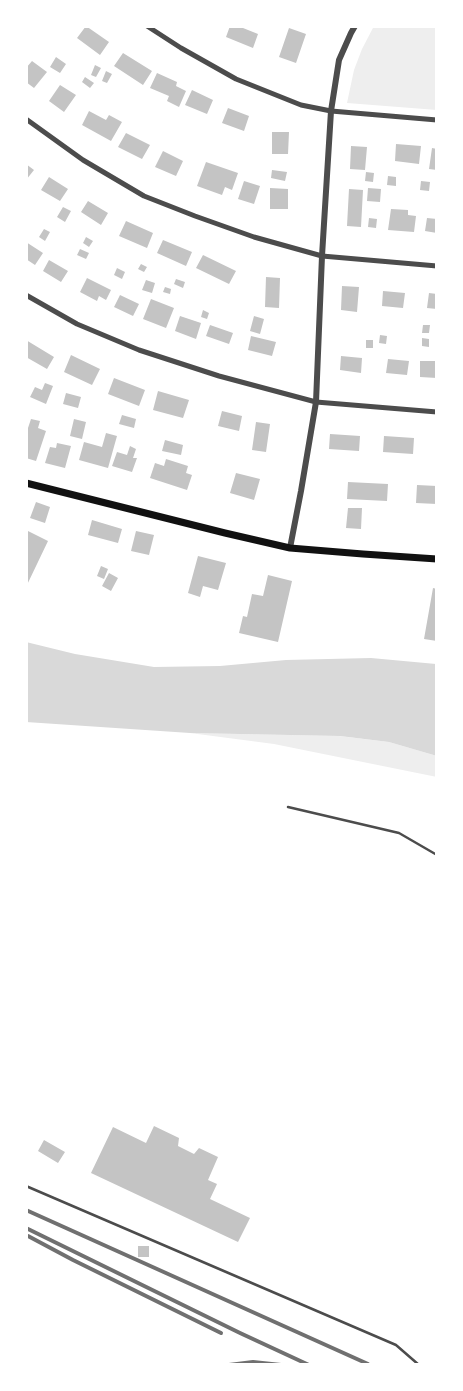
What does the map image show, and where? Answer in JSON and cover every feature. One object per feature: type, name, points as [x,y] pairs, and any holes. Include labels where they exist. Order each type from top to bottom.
[{"type":"main road","points":[[26,483],[290,548],[437,559]]},
{"type":"street","points":[[148,26],[181,48],[236,79],[301,104],[331,111],[437,120]]},
{"type":"street","points":[[290,548],[316,402],[322,256],[331,111],[339,60],[355,26]]},
{"type":"street","points":[[26,119],[83,160],[144,196],[195,216],[254,237],[322,256],[437,266]]},
{"type":"street","points":[[26,295],[77,324],[139,350],[219,376],[316,402],[437,412]]},
{"type":"lane","points":[[288,807],[399,832],[437,855]]},
{"type":"lane","points":[[26,1186],[396,1345],[419,1365]]},
{"type":"shaded area","points":[[374,26],[437,26],[437,110],[347,103],[354,70]]},
{"type":"shaded area","points":[[26,642],[75,654],[154,667],[220,666],[286,660],[371,658],[436,664],[437,756],[389,742],[340,736],[190,733],[26,722]]},
{"type":"shaded area","points":[[190,733],[339,736],[389,742],[437,756],[437,777],[274,744]]},
{"type":"building","points":[[86,26],[109,42],[100,55],[77,38]]},
{"type":"building","points":[[230,26],[238,26],[258,34],[253,48],[226,37]]},
{"type":"building","points":[[289,28],[306,34],[296,63],[279,57]]},
{"type":"building","points":[[123,53],[152,71],[143,85],[114,66]]},
{"type":"building","points":[[56,57],[66,64],[60,73],[50,67]]},
{"type":"building","points":[[32,61],[47,72],[34,88],[26,82],[26,68]]},
{"type":"building","points":[[95,65],[101,68],[96,77],[91,75]]},
{"type":"building","points":[[106,71],[112,74],[107,83],[102,81]]},
{"type":"building","points":[[157,73],[177,82],[176,86],[186,91],[179,107],[167,101],[169,96],[150,88]]},
{"type":"building","points":[[85,77],[94,83],[90,88],[82,82]]},
{"type":"building","points":[[60,85],[76,95],[64,112],[49,101]]},
{"type":"building","points":[[192,90],[213,100],[207,114],[185,105]]},
{"type":"building","points":[[228,108],[249,116],[244,131],[222,123]]},
{"type":"building","points":[[89,111],[106,120],[109,115],[122,122],[111,141],[82,125]]},
{"type":"building","points":[[272,132],[289,132],[288,154],[272,154]]},
{"type":"building","points":[[126,133],[150,145],[142,159],[118,147]]},
{"type":"building","points":[[396,144],[421,146],[419,164],[395,161]]},
{"type":"building","points":[[351,146],[367,147],[365,170],[350,169]]},
{"type":"building","points":[[432,148],[437,149],[437,170],[429,169]]},
{"type":"building","points":[[163,151],[183,161],[176,176],[155,167]]},
{"type":"building","points":[[206,162],[238,173],[232,190],[225,187],[222,195],[197,186]]},
{"type":"building","points":[[26,164],[34,170],[26,180]]},
{"type":"building","points":[[272,170],[287,172],[285,181],[271,178]]},
{"type":"building","points":[[366,172],[374,173],[373,182],[365,181]]},
{"type":"building","points":[[388,176],[396,177],[396,186],[387,185]]},
{"type":"building","points":[[49,177],[68,189],[60,201],[41,190]]},
{"type":"building","points":[[244,181],[260,186],[254,204],[238,199]]},
{"type":"building","points":[[421,181],[430,182],[429,191],[420,190]]},
{"type":"building","points":[[270,188],[288,189],[288,209],[270,209]]},
{"type":"building","points":[[368,188],[381,189],[380,202],[367,201]]},
{"type":"building","points":[[349,189],[363,190],[361,227],[347,226]]},
{"type":"building","points":[[88,201],[108,213],[101,225],[81,212]]},
{"type":"building","points":[[63,207],[71,211],[65,222],[57,217]]},
{"type":"building","points":[[391,209],[408,210],[408,215],[416,216],[414,232],[388,230]]},
{"type":"building","points":[[369,218],[377,219],[376,228],[368,227]]},
{"type":"building","points":[[427,218],[437,219],[437,233],[425,231]]},
{"type":"building","points":[[126,221],[153,233],[147,248],[119,236]]},
{"type":"building","points":[[44,229],[50,232],[45,241],[39,237]]},
{"type":"building","points":[[86,237],[93,241],[89,247],[83,243]]},
{"type":"building","points":[[163,240],[192,252],[186,266],[157,253]]},
{"type":"building","points":[[26,242],[43,253],[35,265],[26,259]]},
{"type":"building","points":[[80,249],[89,253],[86,259],[77,255]]},
{"type":"building","points":[[203,255],[236,271],[229,284],[196,268]]},
{"type":"building","points":[[49,260],[68,271],[61,282],[43,271]]},
{"type":"building","points":[[141,264],[147,267],[144,272],[138,269]]},
{"type":"building","points":[[117,268],[125,272],[122,279],[114,275]]},
{"type":"building","points":[[266,277],[280,278],[279,308],[265,307]]},
{"type":"building","points":[[87,278],[111,290],[106,300],[99,296],[97,301],[80,292]]},
{"type":"building","points":[[176,279],[185,282],[183,288],[174,284]]},
{"type":"building","points":[[146,280],[155,283],[152,293],[142,290]]},
{"type":"building","points":[[342,286],[359,287],[357,312],[341,310]]},
{"type":"building","points":[[165,287],[171,289],[170,294],[163,292]]},
{"type":"building","points":[[383,291],[405,293],[403,308],[382,306]]},
{"type":"building","points":[[429,293],[437,294],[437,309],[427,308]]},
{"type":"building","points":[[120,295],[139,304],[133,316],[114,307]]},
{"type":"building","points":[[151,299],[174,308],[166,328],[143,319]]},
{"type":"building","points":[[203,310],[209,313],[207,319],[201,317]]},
{"type":"building","points":[[180,316],[201,323],[196,339],[175,331]]},
{"type":"building","points":[[254,316],[264,319],[260,334],[250,331]]},
{"type":"building","points":[[210,325],[233,333],[229,344],[206,336]]},
{"type":"building","points":[[423,325],[430,325],[429,333],[422,333]]},
{"type":"building","points":[[380,335],[387,336],[386,344],[379,343]]},
{"type":"building","points":[[251,336],[276,342],[272,356],[248,350]]},
{"type":"building","points":[[422,338],[429,339],[429,347],[422,346]]},
{"type":"building","points":[[26,340],[54,357],[47,369],[26,357]]},
{"type":"building","points":[[366,340],[373,340],[373,348],[366,348]]},
{"type":"building","points":[[71,355],[100,369],[92,385],[64,372]]},
{"type":"building","points":[[341,356],[362,358],[361,373],[340,370]]},
{"type":"building","points":[[388,359],[409,361],[407,375],[386,373]]},
{"type":"building","points":[[420,361],[437,361],[437,378],[420,377]]},
{"type":"building","points":[[114,378],[145,390],[139,406],[108,394]]},
{"type":"building","points":[[45,383],[53,386],[46,404],[30,397],[35,387],[42,390]]},
{"type":"building","points":[[158,391],[189,400],[183,418],[153,410]]},
{"type":"building","points":[[66,393],[81,397],[78,408],[63,404]]},
{"type":"building","points":[[222,411],[242,416],[239,431],[218,426]]},
{"type":"building","points":[[122,415],[136,419],[134,428],[119,424]]},
{"type":"building","points":[[31,419],[40,421],[38,428],[46,431],[36,461],[26,458],[26,434]]},
{"type":"building","points":[[74,419],[86,422],[82,439],[70,436]]},
{"type":"building","points":[[256,422],[270,424],[266,452],[252,450]]},
{"type":"building","points":[[106,433],[117,436],[108,468],[79,460],[84,442],[102,447]]},
{"type":"building","points":[[330,434],[360,436],[359,451],[329,449]]},
{"type":"building","points":[[384,436],[414,438],[413,454],[383,452]]},
{"type":"building","points":[[165,440],[183,445],[181,455],[162,451]]},
{"type":"building","points":[[57,443],[71,446],[65,468],[45,463],[50,447],[56,448]]},
{"type":"building","points":[[130,446],[136,449],[133,458],[137,458],[132,472],[112,466],[117,452],[127,455]]},
{"type":"building","points":[[166,459],[188,466],[186,473],[192,475],[187,490],[150,478],[155,463],[164,466]]},
{"type":"building","points":[[236,473],[260,479],[254,500],[230,493]]},
{"type":"building","points":[[348,482],[388,484],[387,501],[347,499]]},
{"type":"building","points":[[417,485],[437,486],[437,504],[416,503]]},
{"type":"building","points":[[36,502],[50,507],[45,523],[30,518]]},
{"type":"building","points":[[348,508],[362,508],[361,529],[346,528]]},
{"type":"building","points":[[92,520],[122,529],[118,543],[88,535]]},
{"type":"building","points":[[26,530],[48,541],[26,587]]},
{"type":"building","points":[[136,531],[154,535],[149,555],[131,551]]},
{"type":"building","points":[[198,556],[226,563],[218,590],[203,586],[200,597],[188,593]]},
{"type":"building","points":[[101,566],[108,569],[104,579],[97,576]]},
{"type":"building","points":[[109,573],[118,578],[111,591],[102,586]]},
{"type":"building","points":[[268,575],[292,581],[278,642],[239,633],[243,616],[247,617],[252,594],[263,596]]},
{"type":"building","points":[[433,588],[437,589],[437,641],[424,639]]},
{"type":"building","points":[[154,1126],[179,1138],[178,1146],[194,1154],[199,1148],[218,1157],[208,1180],[217,1184],[210,1199],[250,1218],[238,1242],[91,1173],[113,1127],[146,1143]]},
{"type":"building","points":[[44,1140],[65,1152],[58,1163],[38,1151]]},
{"type":"building","points":[[138,1246],[149,1246],[149,1257],[138,1257]]},
{"type":"railway","points":[[26,1210],[368,1364]]},
{"type":"railway","points":[[26,1228],[309,1365]]},
{"type":"railway","points":[[28,1236],[221,1333]]},
{"type":"railway","points":[[229,1365],[253,1362],[281,1365]]}]
